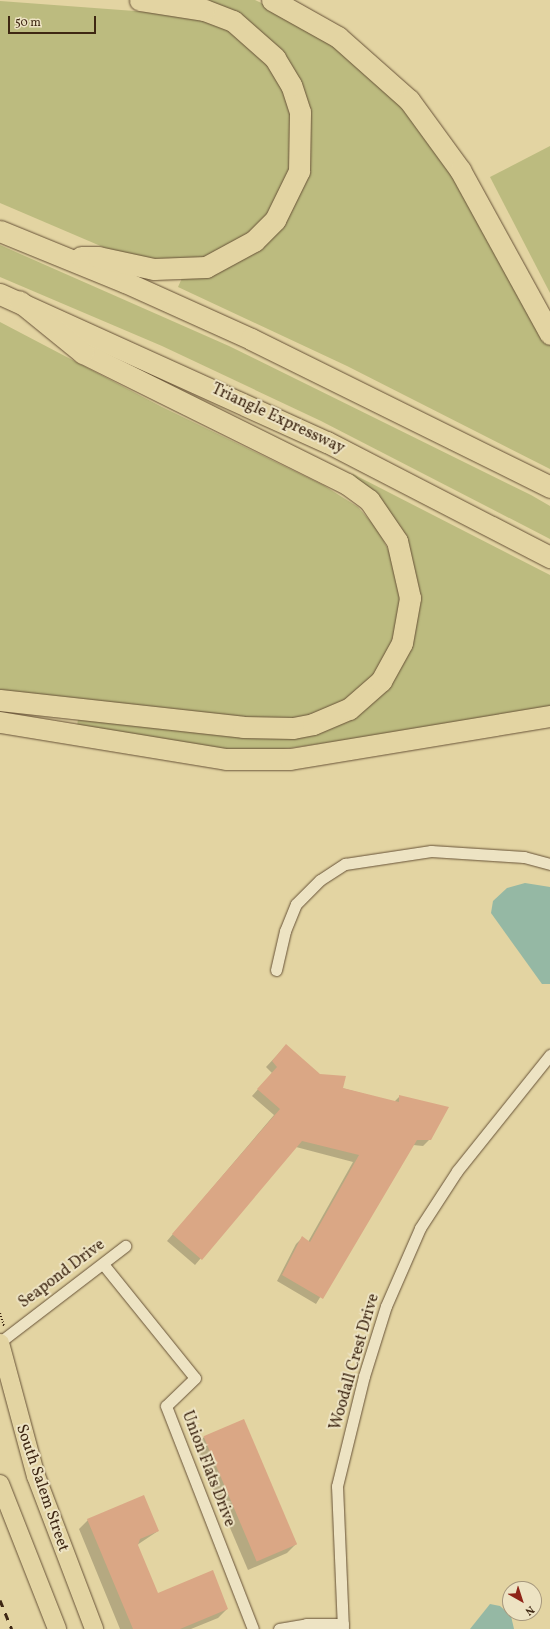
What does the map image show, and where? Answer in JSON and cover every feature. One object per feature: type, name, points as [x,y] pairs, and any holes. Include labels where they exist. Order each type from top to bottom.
[{"type":"highway","points":[[60,256],[98,256],[154,269],[206,267],[254,241],[275,220],[299,171],[300,112],[291,85],[276,58],[233,21],[204,10],[140,0]]},
{"type":"highway","points":[[272,0],[338,36],[409,100],[460,170],[550,334]]},
{"type":"highway","points":[[0,231],[132,285],[344,382],[550,487]]},
{"type":"highway","name":"Triangle Expressway","points":[[0,294],[19,301],[327,442],[550,557]]},
{"type":"highway","points":[[0,700],[243,727],[293,728],[313,724],[349,709],[381,681],[402,643],[410,598],[397,541],[385,518],[353,488],[83,353],[19,301]]},
{"type":"highway","points":[[0,722],[226,760],[290,759],[550,716]]},
{"type":"main road","name":"South Salem Street","points":[[0,1343],[36,1476],[94,1629]]},
{"type":"main road","points":[[0,1484],[57,1629]]},
{"type":"street","points":[[276,970],[285,931],[296,904],[320,880],[346,864],[431,851],[524,857],[550,864]]},
{"type":"street","name":"Woodall Crest Drive","points":[[343,1626],[337,1486],[364,1376],[386,1306],[428,1215],[457,1171],[550,1055]]},
{"type":"street","name":"Seapond Drive","points":[[0,1343],[125,1246]]},
{"type":"street","name":"Union Flats Drive","points":[[103,1264],[195,1378],[166,1406],[253,1629]]},
{"type":"street","points":[[279,1629],[306,1624],[343,1626]]},
{"type":"shaded area","points":[[195,0],[255,0],[310,26],[383,82],[442,154],[550,344],[550,469],[347,366],[178,287],[182,278],[211,273],[296,199],[298,83]]},
{"type":"shaded area","points":[[0,1],[202,16],[250,41],[285,86],[297,142],[283,194],[250,236],[203,261],[131,259],[0,203]]},
{"type":"shaded area","points":[[550,146],[550,293],[490,177]]},
{"type":"shaded area","points":[[0,245],[229,346],[531,495],[550,506],[550,539],[321,421],[162,346],[0,277]]},
{"type":"shaded area","points":[[0,322],[162,407],[323,485],[358,507],[378,530],[392,557],[399,587],[401,620],[377,676],[354,699],[293,722],[0,691]]},
{"type":"shaded area","points":[[353,474],[550,575],[550,711],[248,754],[77,728],[78,718],[128,722],[351,716],[418,594],[409,548],[351,477]]},
{"type":"shaded area","points":[[525,883],[550,887],[550,984],[542,984],[491,913],[493,901],[507,888]]},
{"type":"shaded area","points":[[490,1604],[502,1608],[502,1621],[512,1621],[514,1629],[470,1629]]},
{"type":"building","points":[[286,1044],[320,1074],[346,1076],[343,1088],[399,1102],[399,1095],[449,1107],[431,1140],[417,1140],[323,1299],[282,1275],[302,1236],[310,1242],[359,1155],[302,1141],[202,1260],[172,1234],[280,1109],[257,1089],[277,1067],[272,1061]]},
{"type":"building","points":[[244,1419],[297,1544],[257,1561],[203,1436]]},
{"type":"building","points":[[144,1495],[159,1531],[140,1539],[138,1545],[158,1593],[213,1570],[228,1609],[180,1629],[133,1629],[87,1519]]},
{"type":"railway","points":[[0,1600],[12,1629]]}]
